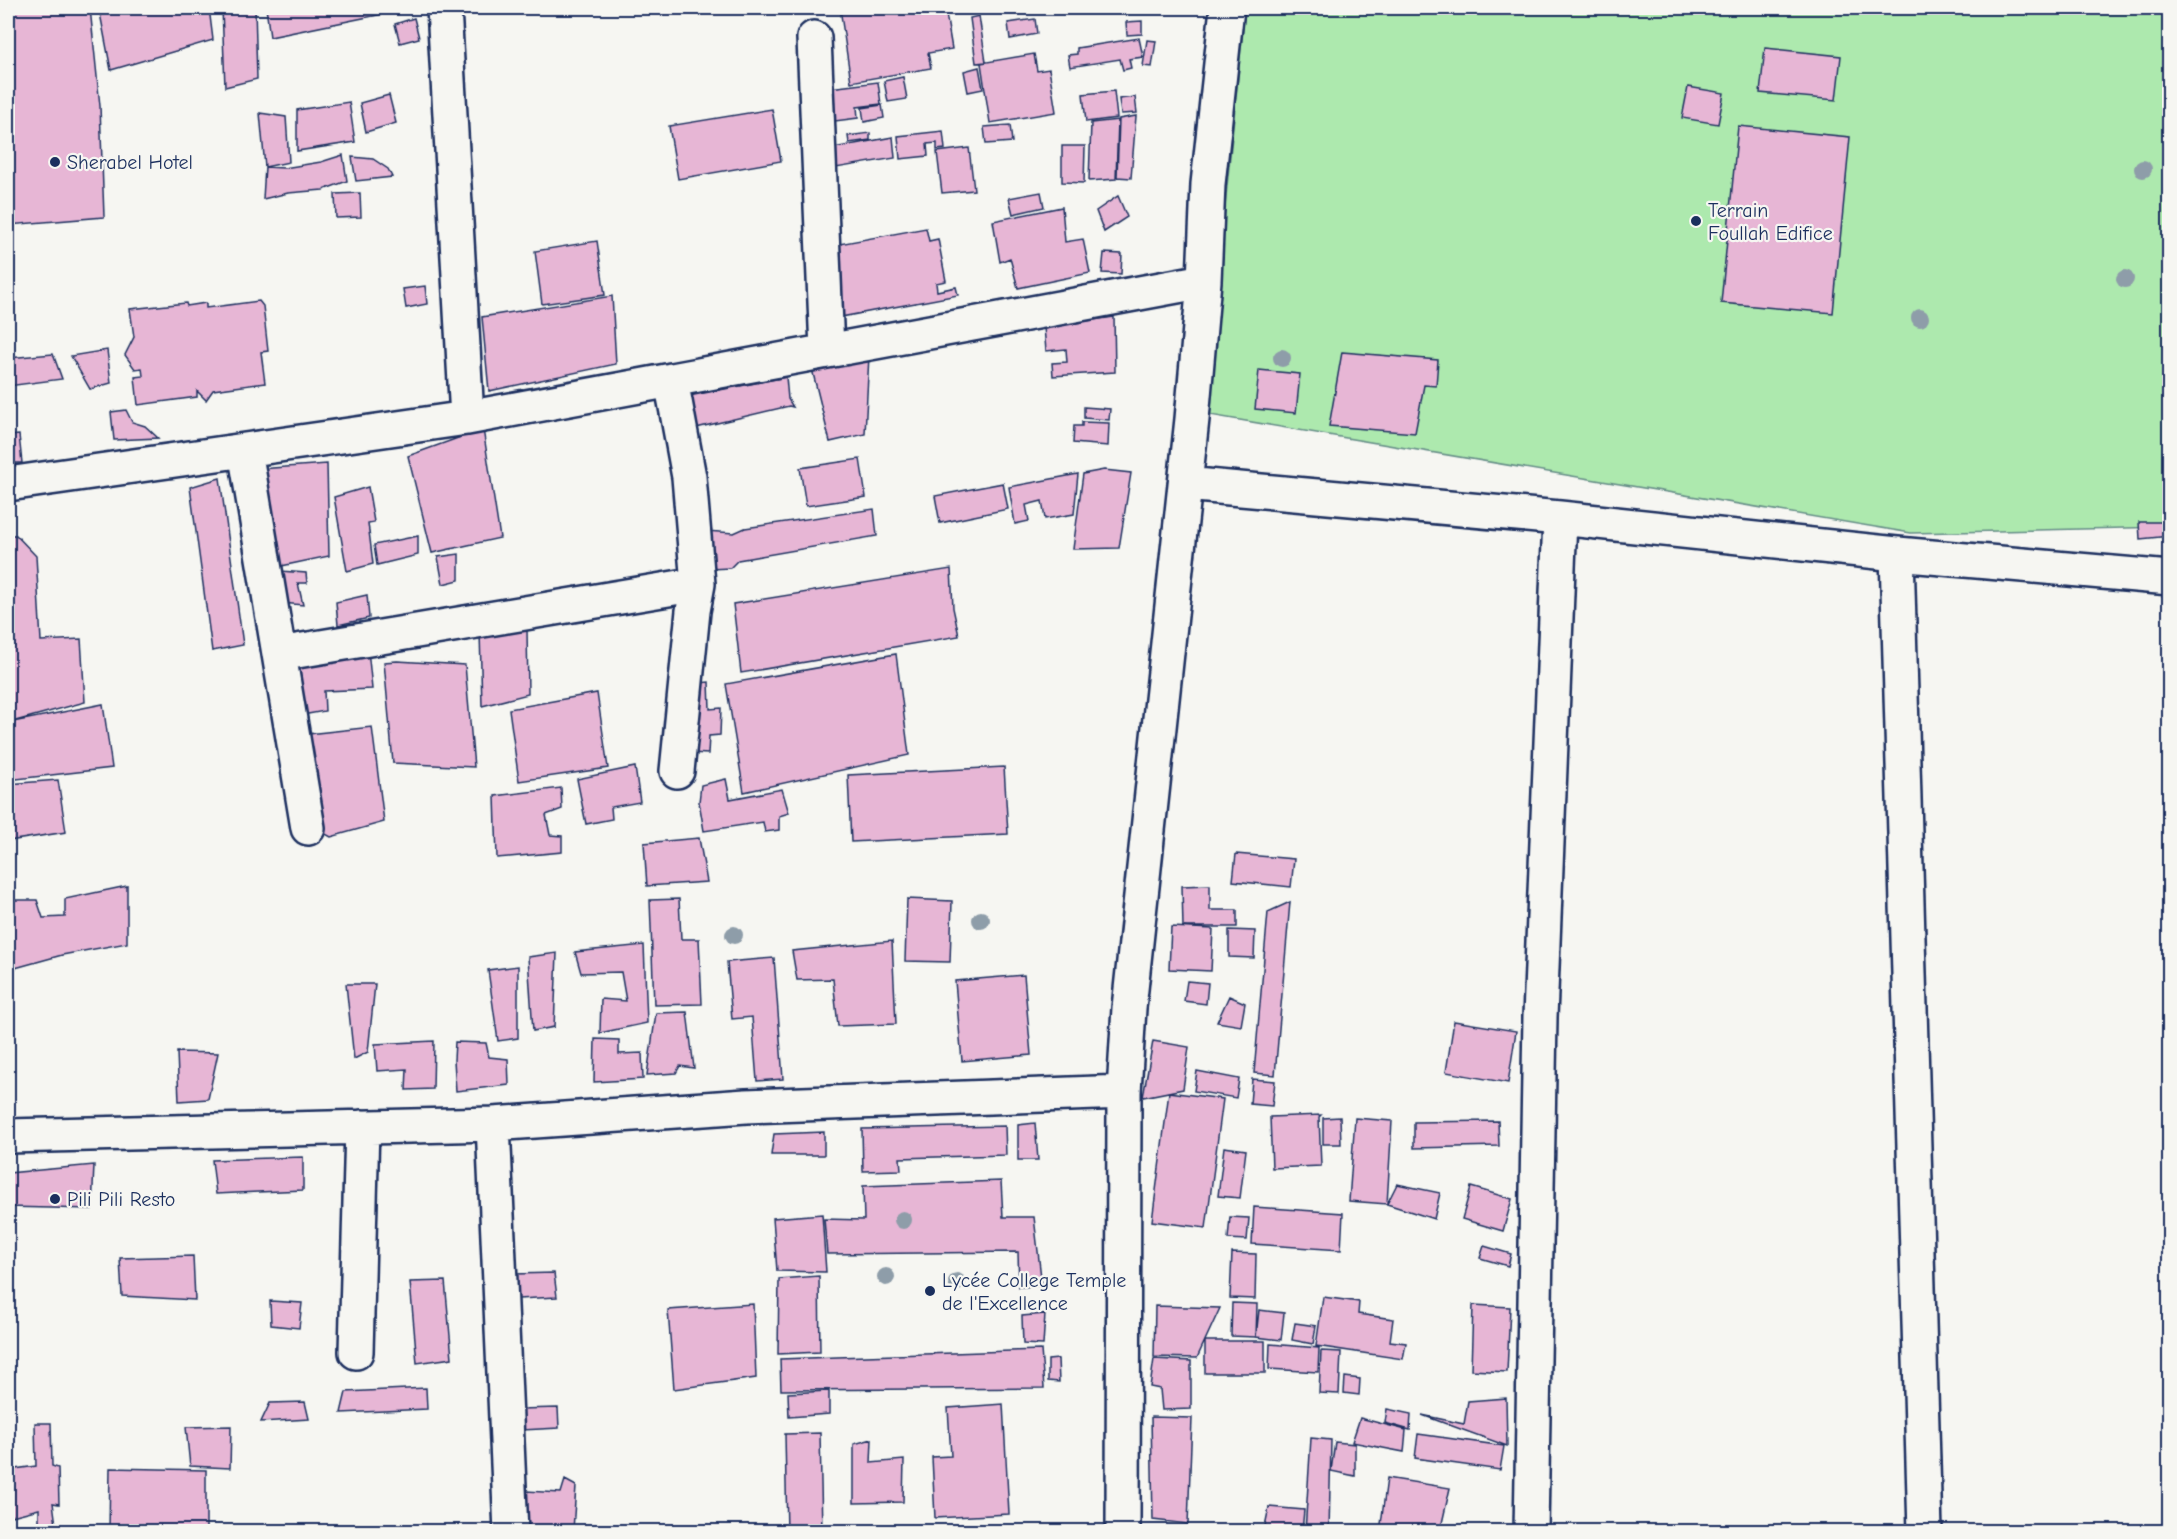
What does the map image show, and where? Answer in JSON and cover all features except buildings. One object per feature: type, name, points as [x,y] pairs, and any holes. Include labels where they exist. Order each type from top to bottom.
[{"type":"street","points":[[444,8],[467,418]]},
{"type":"street","points":[[1123,1532],[1124,1092],[1129,1008],[1185,484],[1204,281],[1208,183],[1227,8]]},
{"type":"street","points":[[814,38],[827,350]]},
{"type":"street","points":[[8,484],[467,418],[1204,281]]},
{"type":"street","points":[[671,380],[689,477],[698,584],[693,611],[677,771]]},
{"type":"street","points":[[245,450],[308,828]]},
{"type":"street","points":[[1185,484],[1560,518],[1897,554],[2169,578]]},
{"type":"street","points":[[1531,1532],[1540,1017],[1560,518]]},
{"type":"street","points":[[1897,554],[1925,1532]]},
{"type":"street","points":[[279,654],[698,584]]},
{"type":"street","points":[[8,1136],[493,1124],[746,1106],[1124,1092]]},
{"type":"street","points":[[493,1124],[511,1532]]},
{"type":"street","points":[[357,1352],[363,1127]]},
{"type":"green space","name":"Terrain Foullah Edifice","points":[[1245,8],[2167,8],[2170,28],[2169,527],[1911,533],[1204,414]]},
{"type":"place","name":"Sherabel Hotel","points":[[55,162]]},
{"type":"place","name":"Terrain Foullah Edifice","points":[[1696,221]]},
{"type":"place","name":"Pili Pili Resto","points":[[55,1199]]},
{"type":"place","name":"Lycée College Temple de l'Excellence","points":[[930,1291]]}]
